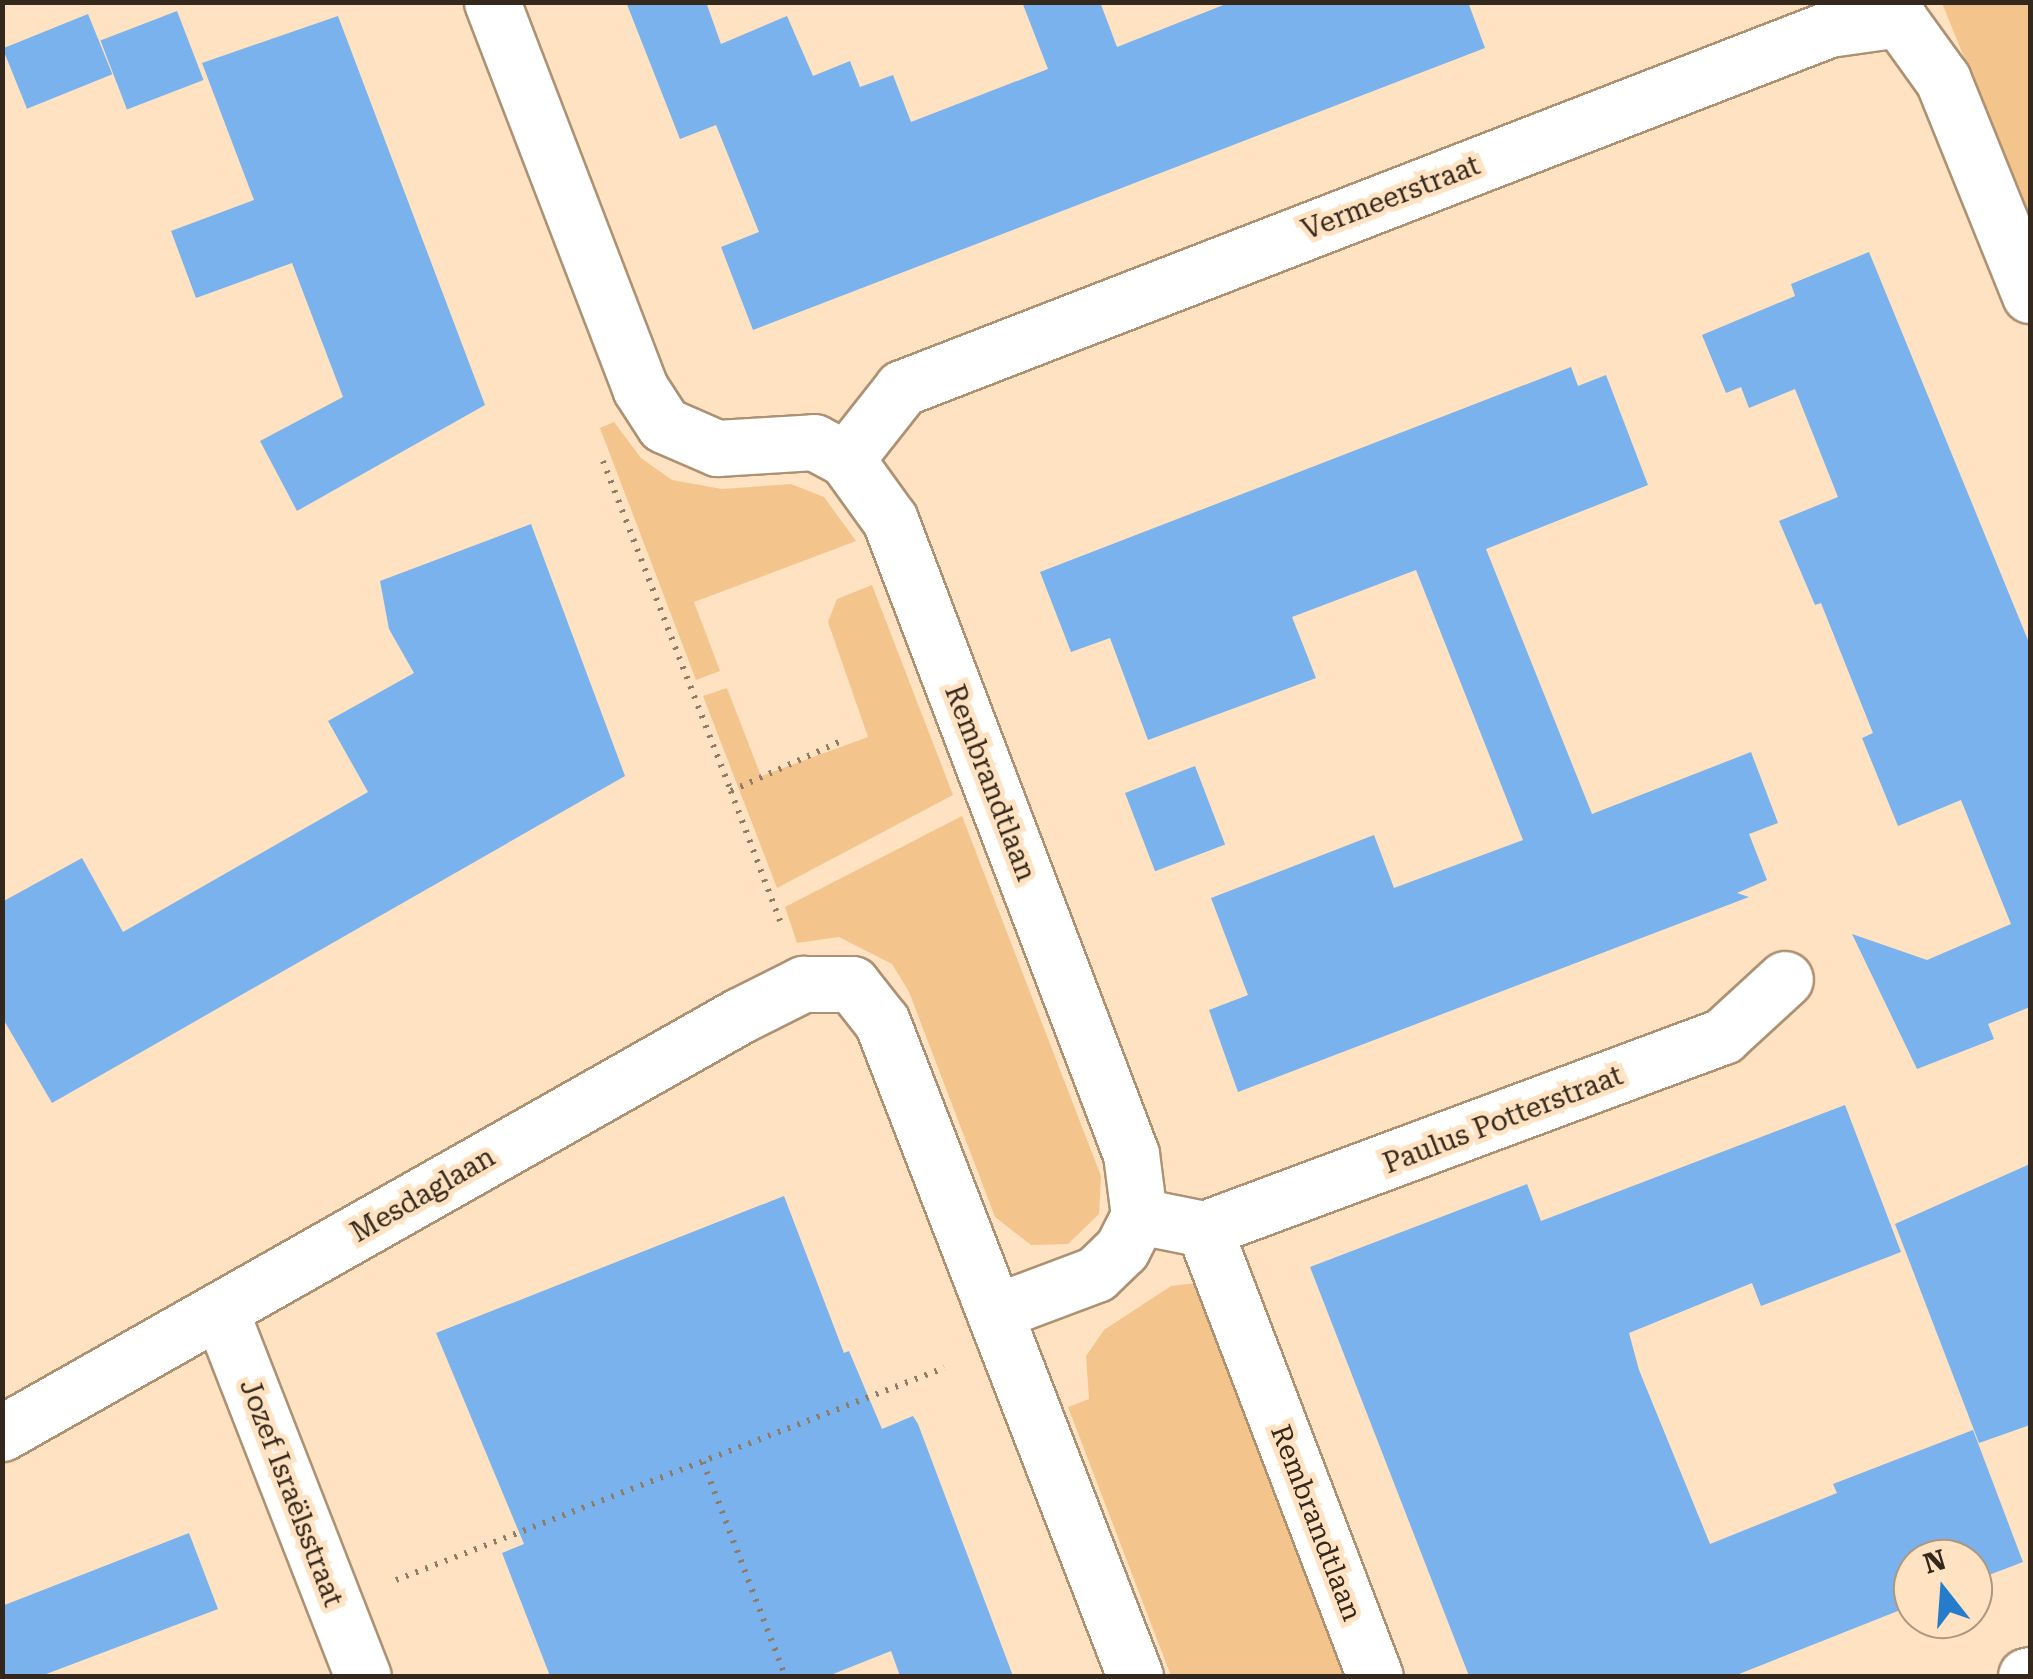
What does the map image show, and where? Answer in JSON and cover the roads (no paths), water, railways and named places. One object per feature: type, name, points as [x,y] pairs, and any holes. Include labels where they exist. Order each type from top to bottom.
[{"type":"street","points":[[492,2],[640,388],[664,424],[717,448],[814,442],[846,459]]},
{"type":"street","name":"Vermeerstraat","points":[[846,459],[902,388],[1829,28],[1899,19],[1943,80],[2030,295]]},
{"type":"street","name":"Rembrandtlaan","points":[[846,459],[890,520],[1131,1154],[1139,1216]]},
{"type":"street","name":"Paulus Potterstraat","points":[[1204,1230],[1723,1036],[1785,979]]},
{"type":"street","name":"Mesdaglaan","points":[[2,1433],[220,1310],[828,984],[882,1022],[1001,1328]]},
{"type":"street","points":[[1135,1676],[1001,1328],[1096,1274],[1122,1249],[1139,1216],[1204,1230]]},
{"type":"street","name":"Rembrandtlaan","points":[[1204,1230],[1376,1676]]},
{"type":"street","name":"Jozef Israëlsstraat","points":[[220,1310],[363,1676]]}]
